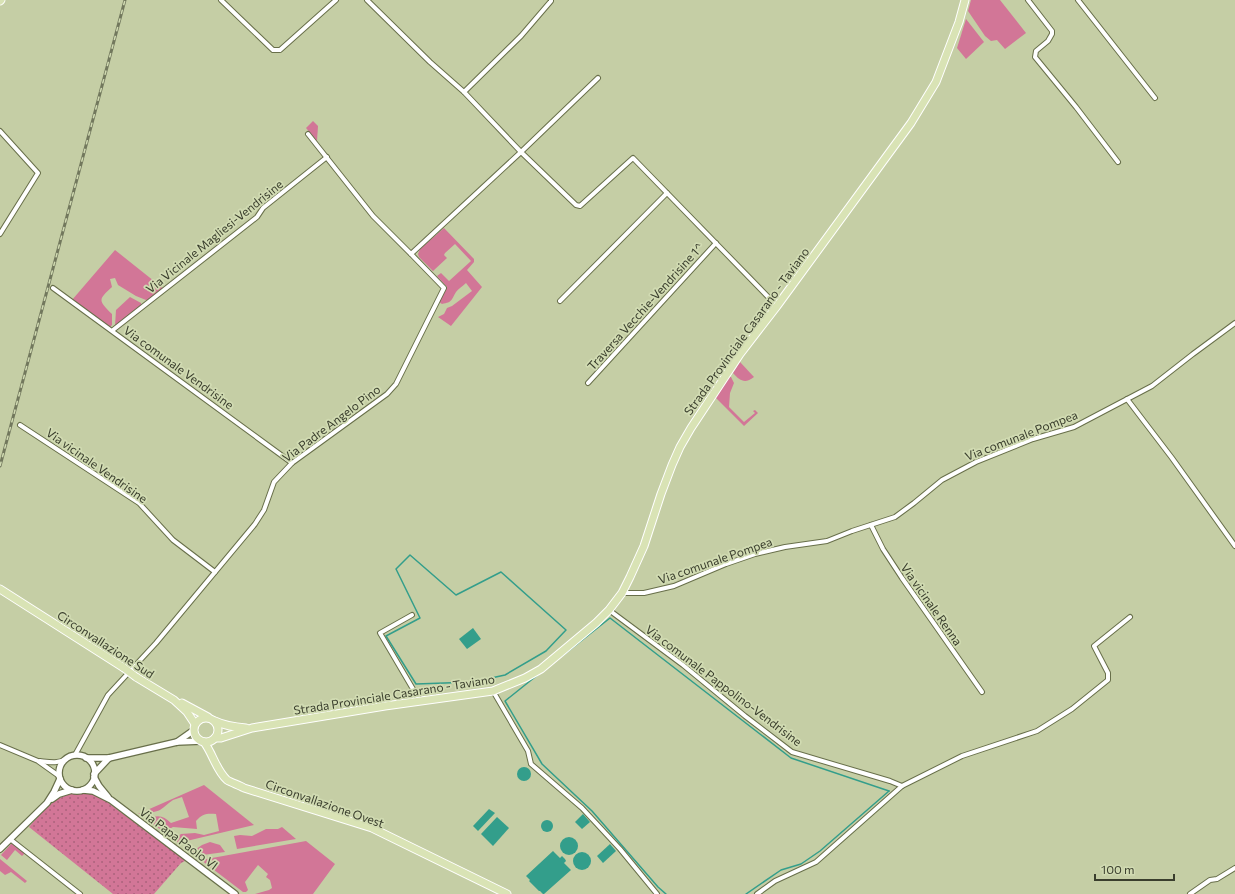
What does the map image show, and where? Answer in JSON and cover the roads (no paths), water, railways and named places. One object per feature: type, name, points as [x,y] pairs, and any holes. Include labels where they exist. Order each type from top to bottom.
[{"type":"main road","name":"Strada Provinciale Casarano - Taviano","points":[[214,739],[252,728],[493,690],[525,678],[541,669],[579,638],[609,610],[622,593],[640,557],[661,494],[680,447],[736,360],[915,116],[936,82],[959,22],[965,0]]},
{"type":"main road","name":"Circonvallazione Sud","points":[[0,589],[174,700],[187,712],[194,727],[195,735],[203,742]]},
{"type":"main road","points":[[174,700],[227,726],[236,728],[252,728]]},
{"type":"main road","points":[[194,727],[199,719],[203,718],[212,719],[217,723],[219,731],[214,739],[212,755]]},
{"type":"main road","points":[[203,742],[214,739]]},
{"type":"main road","name":"Circonvallazione Ovest","points":[[203,742],[212,755],[220,772],[228,781],[244,788],[372,828],[506,894]]},
{"type":"street","points":[[221,0],[273,50],[280,50],[336,0]]},
{"type":"street","points":[[367,0],[430,62],[464,92],[521,152],[576,205],[580,206],[633,158],[777,306]]},
{"type":"street","points":[[464,92],[521,36],[551,0]]},
{"type":"street","points":[[1028,0],[1052,31],[1048,41],[1036,51],[1035,57],[1118,162]]},
{"type":"street","points":[[1078,0],[1155,98]]},
{"type":"street","points":[[308,134],[328,157],[373,216],[411,254],[598,78]]},
{"type":"street","points":[[0,131],[38,174],[0,234]]},
{"type":"street","name":"Via Vicinale Magliesi-Vendrisine","points":[[113,330],[257,217],[263,208],[328,157]]},
{"type":"street","points":[[560,301],[667,193]]},
{"type":"street","name":"Traversa Vecchie-Vendrisine 1^","points":[[588,383],[716,243]]},
{"type":"street","name":"Via Padre Angelo Pino","points":[[75,755],[108,695],[156,643],[255,524],[264,510],[274,482],[292,463],[387,394],[396,384],[444,288],[411,254]]},
{"type":"street","name":"Via comunale Vendrisine","points":[[53,288],[113,330],[292,463]]},
{"type":"street","name":"Via comunale Pompea","points":[[622,593],[644,593],[674,586],[726,564],[755,554],[785,547],[827,541],[895,517],[942,480],[976,462],[1033,439],[1074,427],[1152,386],[1235,323]]},
{"type":"street","points":[[1127,399],[1172,458],[1235,546]]},
{"type":"street","name":"Via vicinale Vendrisine","points":[[20,425],[139,503],[173,540],[215,572]]},
{"type":"street","name":"Via vicinale Renna","points":[[871,525],[883,549],[902,578],[982,692]]},
{"type":"street","name":"Via comunale Pappolino-Vendrisine","points":[[609,610],[792,752],[890,781],[902,786]]},
{"type":"street","points":[[412,615],[380,633],[420,701]]},
{"type":"street","points":[[757,894],[775,881],[816,862],[902,786],[918,780],[962,756],[1037,731],[1072,709],[1108,680],[1108,673],[1094,646],[1130,617]]},
{"type":"street","points":[[493,690],[528,751],[531,764],[582,808],[620,849],[657,894]]},
{"type":"street","points":[[177,742],[194,727]]},
{"type":"street","points":[[38,761],[62,761],[75,755],[86,758],[109,758],[177,742],[203,742]]},
{"type":"street","points":[[0,745],[38,761],[59,777],[64,786],[72,790]]},
{"type":"street","points":[[86,758],[92,764],[94,775]]},
{"type":"street","points":[[0,849],[47,803],[60,794],[72,790],[83,790],[90,784],[94,775],[109,758]]},
{"type":"street","points":[[47,803],[54,792],[59,777],[60,766],[66,759]]},
{"type":"street","name":"Via Papa Paolo VI","points":[[94,775],[99,786],[111,800]]},
{"type":"street","name":"Via Papa Paolo VI","points":[[83,790],[93,791],[111,800],[235,894]]},
{"type":"street","points":[[10,839],[80,894]]},
{"type":"street","points":[[1190,894],[1210,880],[1217,879],[1235,868]]},
{"type":"water","points":[[473,628],[481,639],[467,649],[459,639]]},
{"type":"water","points":[[524,767],[529,769],[531,774],[529,779],[524,781],[519,779],[517,774],[519,769]]},
{"type":"water","points":[[489,809],[495,813],[478,831],[473,826]]},
{"type":"water","points":[[583,814],[590,822],[582,829],[575,822]]},
{"type":"water","points":[[497,817],[509,828],[493,846],[481,834]]},
{"type":"water","points":[[547,820],[551,822],[553,826],[551,830],[547,832],[543,830],[541,826],[543,822]]},
{"type":"water","points":[[569,837],[575,840],[578,846],[575,852],[569,855],[563,852],[560,846],[563,840]]},
{"type":"water","points":[[610,844],[616,851],[603,863],[597,856]]},
{"type":"water","points":[[553,851],[560,858],[562,856],[565,859],[566,861],[564,863],[571,870],[543,894],[529,881],[530,880],[526,876]]},
{"type":"water","points":[[582,852],[588,855],[591,861],[588,867],[582,870],[576,867],[573,861],[576,855]]},
{"type":"waterway","points":[[410,555],[456,595],[501,572],[566,630],[546,651],[505,675],[473,682],[416,684],[386,636],[420,618],[396,569],[410,555]]},
{"type":"waterway","points":[[562,656],[610,618],[791,758],[889,791]]},
{"type":"waterway","points":[[540,673],[505,701],[542,764],[592,811],[658,887],[666,894]]},
{"type":"waterway","points":[[746,894],[781,870],[801,864],[820,851],[889,791]]},
{"type":"railway","points":[[0,466],[125,0]]}]
